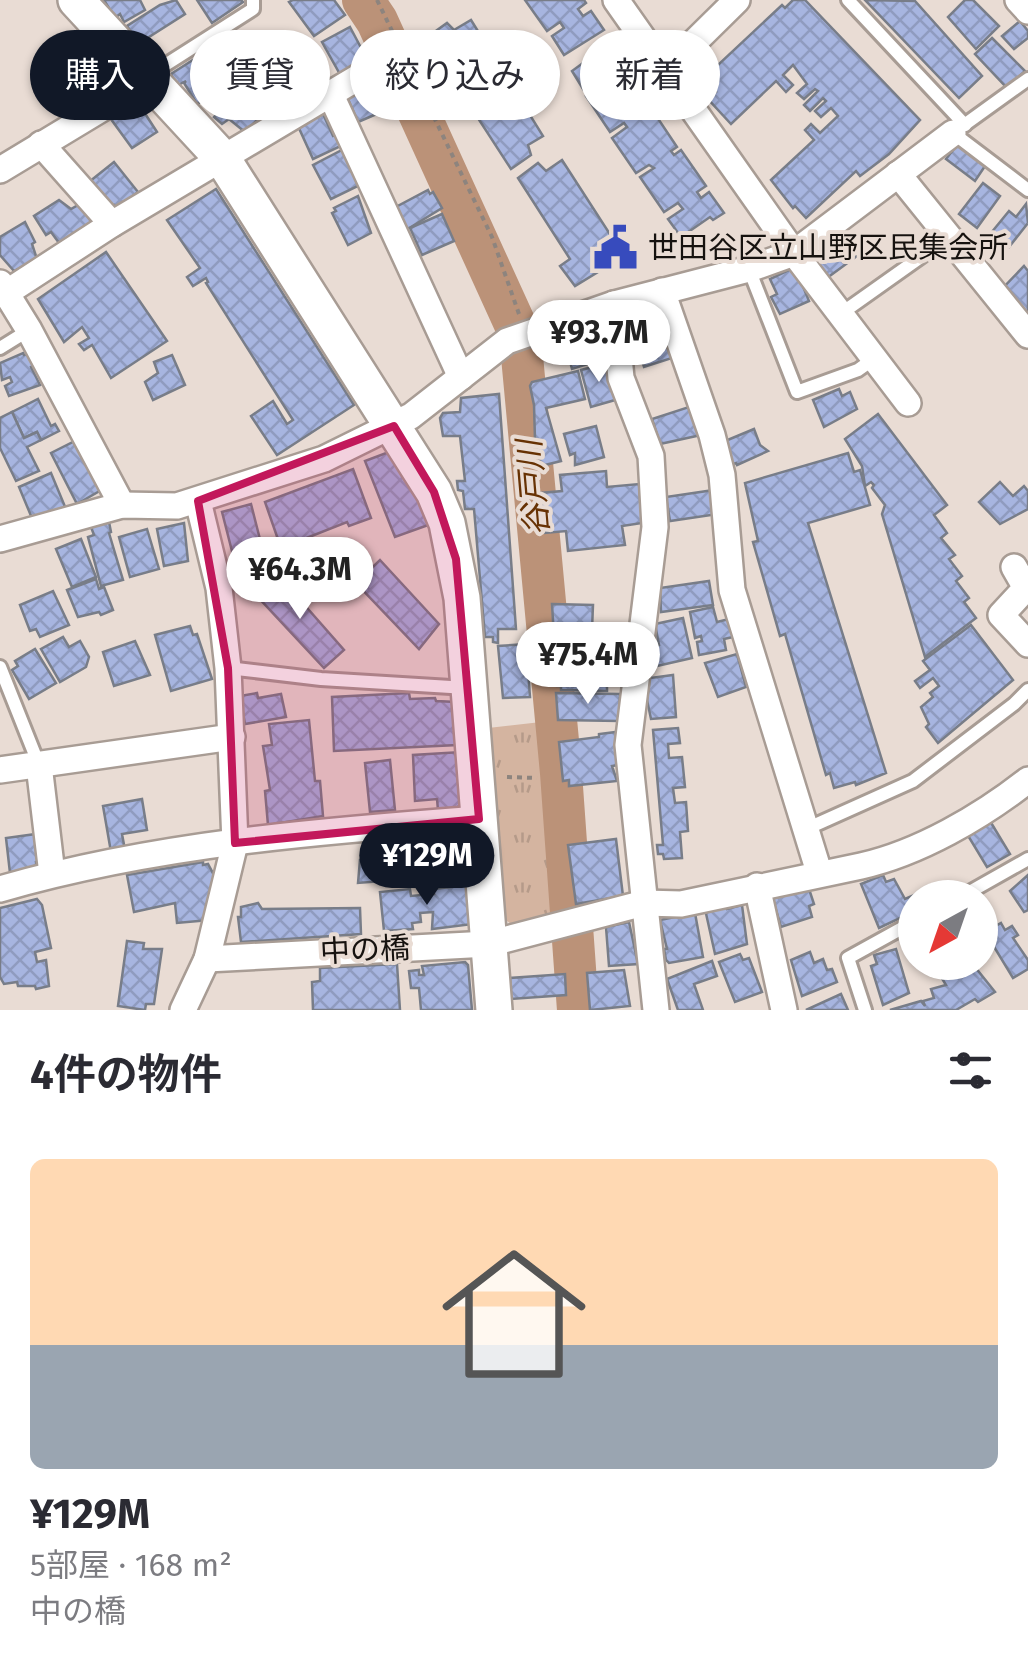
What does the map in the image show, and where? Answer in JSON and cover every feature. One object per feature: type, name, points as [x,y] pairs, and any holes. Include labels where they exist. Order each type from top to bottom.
[{"type":"street","points":[[76,0],[103,30]]},
{"type":"street","points":[[616,0],[636,30]]},
{"type":"street","points":[[707,30],[737,0]]},
{"type":"street","points":[[1018,0],[1028,11]]},
{"type":"street","points":[[350,81],[330,92],[461,377]]},
{"type":"street","points":[[170,102],[222,158],[394,426],[434,492],[447,523],[462,598],[494,1010]]},
{"type":"street","points":[[0,170],[82,120]]},
{"type":"street","points":[[122,505],[3,288],[284,120]]},
{"type":"street","points":[[698,120],[908,404]]},
{"type":"street","points":[[0,539],[122,505],[177,506],[198,501],[324,459],[394,426],[517,336],[794,253],[959,129]]},
{"type":"street","points":[[41,144],[112,224]]},
{"type":"street","points":[[898,174],[1028,335]]},
{"type":"street","points":[[662,291],[712,435],[722,475],[732,590],[819,872]]},
{"type":"street","points":[[614,304],[621,378],[651,456],[655,527],[628,745],[656,1010]]},
{"type":"street","points":[[184,1010],[207,959],[235,843],[228,668],[219,588],[198,501]]},
{"type":"street","points":[[1014,567],[1026,588],[1001,616],[1028,644]]},
{"type":"street","points":[[0,770],[232,737]]},
{"type":"street","points":[[39,765],[52,874]]},
{"type":"street","name":"中の橋","points":[[207,959],[488,944],[644,902],[681,904],[886,860],[950,830],[1028,780]]},
{"type":"street","points":[[0,889],[52,874],[235,843],[321,831],[479,820]]},
{"type":"street","points":[[757,886],[784,1010]]},
{"type":"lane","points":[[170,61],[253,9],[253,0]]},
{"type":"lane","points":[[848,0],[959,129],[1028,190]]},
{"type":"lane","points":[[959,129],[1028,79]]},
{"type":"lane","points":[[839,315],[949,238]]},
{"type":"lane","points":[[749,269],[796,392],[858,370],[872,360]]},
{"type":"lane","points":[[0,348],[29,330]]},
{"type":"lane","points":[[0,667],[39,765]]},
{"type":"lane","points":[[228,668],[321,679],[470,688]]},
{"type":"lane","points":[[806,829],[913,781],[1028,690]]},
{"type":"lane","points":[[990,880],[1028,859]]},
{"type":"lane","points":[[864,1010],[848,958],[898,931]]},
{"type":"path","points":[[377,0],[492,237],[511,296],[517,336]]},
{"type":"highlighted area","points":[[394,426],[434,492],[456,559],[479,819],[235,843],[228,668],[198,501]]},
{"type":"green space","points":[[541,722],[560,914],[516,927],[504,919],[488,728]]},
{"type":"building","points":[[104,0],[140,0],[145,10],[124,22],[120,14],[115,18]]},
{"type":"building","points":[[176,0],[185,14],[160,30],[129,30],[127,26],[160,5]]},
{"type":"building","points":[[197,0],[241,0],[243,2],[212,23]]},
{"type":"building","points":[[334,0],[345,15],[323,30],[310,30],[289,2]]},
{"type":"building","points":[[525,0],[584,0],[586,3],[578,9],[583,16],[591,11],[604,30],[580,30],[580,45],[564,55],[560,31],[564,28],[560,22],[546,30]]},
{"type":"building","points":[[793,0],[805,0],[920,120],[889,154],[860,176],[856,171],[806,218],[771,180],[814,140],[805,130],[811,124],[820,133],[838,116],[831,108],[821,117],[815,111],[826,101],[823,98],[810,111],[804,105],[818,91],[815,89],[804,99],[797,93],[807,84],[793,65],[783,75],[793,85],[786,92],[776,81],[731,124],[720,112],[720,63],[782,5],[785,8]]},
{"type":"building","points":[[865,0],[915,1],[982,76],[959,98]]},
{"type":"building","points":[[965,0],[973,0],[999,26],[976,49],[948,17]]},
{"type":"building","points":[[471,20],[477,30],[454,30]]},
{"type":"building","points":[[1020,21],[1028,38],[1014,49],[1002,36]]},
{"type":"building","points":[[350,27],[352,30],[350,71],[341,76],[330,56],[330,38]]},
{"type":"building","points":[[992,38],[1025,71],[1007,88],[975,54]]},
{"type":"building","points":[[190,62],[190,93],[186,81],[176,86],[171,74]]},
{"type":"building","points":[[580,65],[580,84],[572,71]]},
{"type":"building","points":[[112,120],[149,120],[157,132],[132,148]]},
{"type":"building","points":[[230,120],[257,120],[245,132]]},
{"type":"building","points":[[310,120],[326,120],[333,136],[338,134],[343,145],[313,159],[298,126]]},
{"type":"building","points":[[479,120],[533,120],[543,136],[528,145],[531,155],[511,169]]},
{"type":"building","points":[[602,120],[659,120],[677,147],[671,151],[674,155],[681,150],[706,186],[697,192],[701,198],[709,192],[724,213],[713,220],[710,217],[681,237],[668,219],[683,209],[678,203],[664,212],[640,177],[654,168],[649,165],[636,173],[612,138],[627,127],[624,123],[610,132]]},
{"type":"building","points":[[957,145],[985,166],[975,181],[946,159]]},
{"type":"building","points":[[342,150],[360,185],[331,199],[313,165]]},
{"type":"building","points":[[562,160],[624,256],[575,286],[560,266],[570,259],[518,178],[538,163],[546,171]]},
{"type":"building","points":[[114,162],[138,192],[117,209],[114,205],[110,208],[89,182]]},
{"type":"building","points":[[983,183],[1000,196],[977,228],[959,214]]},
{"type":"building","points":[[216,189],[354,405],[277,455],[251,416],[273,401],[287,424],[293,420],[206,278],[193,286],[187,277],[200,268],[167,220]]},
{"type":"building","points":[[428,190],[442,208],[406,230],[394,208]]},
{"type":"building","points":[[358,196],[371,233],[348,245],[332,213],[334,208]]},
{"type":"building","points":[[59,200],[71,209],[80,204],[94,226],[62,247],[51,232],[46,235],[34,216]]},
{"type":"building","points":[[1026,204],[1028,223],[1009,247],[991,233],[1009,211],[1016,217]]},
{"type":"building","points":[[442,214],[454,241],[422,255],[410,228]]},
{"type":"building","points":[[25,222],[35,242],[32,244],[37,259],[14,271],[0,255],[0,237]]},
{"type":"building","points":[[840,232],[857,256],[827,278],[812,258],[817,254],[815,251]]},
{"type":"building","points":[[106,252],[167,341],[111,378],[92,345],[84,350],[79,344],[89,338],[82,327],[64,342],[38,299]]},
{"type":"building","points":[[1024,266],[1028,271],[1028,313],[1023,317],[1000,291]]},
{"type":"building","points":[[795,267],[809,301],[780,314],[771,297],[777,294],[770,279]]},
{"type":"building","points":[[656,310],[672,358],[644,367],[630,319]]},
{"type":"building","points":[[597,330],[607,358],[572,369],[564,339]]},
{"type":"building","points":[[30,353],[36,364],[31,367],[40,385],[9,396],[5,386],[12,382],[10,377],[2,380],[0,363]]},
{"type":"building","points":[[172,355],[185,385],[153,400],[145,382],[158,373],[154,362]]},
{"type":"building","points":[[608,363],[615,400],[591,407],[581,370]]},
{"type":"building","points":[[578,371],[585,399],[546,408],[561,461],[541,466],[530,386],[532,382]]},
{"type":"building","points":[[839,389],[842,396],[850,392],[857,409],[824,427],[813,400]]},
{"type":"building","points":[[499,394],[516,629],[498,629],[498,643],[493,642],[493,637],[485,637],[474,509],[465,509],[463,491],[458,490],[457,481],[465,481],[460,436],[443,436],[440,418],[443,413],[460,412],[461,398]]},
{"type":"building","points":[[38,399],[51,426],[55,424],[59,431],[41,440],[37,432],[24,438],[12,412]]},
{"type":"building","points":[[695,405],[701,435],[660,444],[652,419]]},
{"type":"building","points":[[12,412],[24,438],[37,432],[41,440],[27,447],[39,471],[16,481],[0,448],[0,418]]},
{"type":"building","points":[[878,414],[947,505],[934,515],[947,533],[941,538],[955,555],[949,559],[962,576],[956,581],[969,598],[964,602],[976,618],[925,657],[882,514],[885,505],[871,482],[865,486],[862,466],[845,439]]},
{"type":"building","points":[[596,426],[604,457],[575,465],[575,453],[570,455],[564,434]]},
{"type":"building","points":[[754,429],[760,445],[768,451],[727,466],[718,444]]},
{"type":"building","points":[[77,440],[103,489],[77,504],[51,453]]},
{"type":"building","points":[[394,450],[431,524],[395,537],[365,461]]},
{"type":"building","points":[[848,453],[854,472],[860,470],[870,505],[808,523],[886,773],[856,785],[855,782],[834,788],[830,773],[826,775],[785,634],[780,636],[753,542],[758,541],[745,483]]},
{"type":"building","points":[[353,469],[371,518],[349,526],[347,522],[281,548],[265,502]]},
{"type":"building","points":[[606,471],[607,487],[639,484],[642,523],[622,526],[625,545],[568,551],[566,531],[545,533],[540,493],[562,491],[560,475]]},
{"type":"building","points":[[51,473],[66,509],[34,523],[19,487]]},
{"type":"building","points":[[1000,482],[1013,496],[1024,486],[1028,491],[1028,509],[1000,524],[979,502]]},
{"type":"building","points":[[714,490],[718,514],[670,521],[666,497]]},
{"type":"building","points":[[251,504],[264,555],[235,563],[222,512]]},
{"type":"building","points":[[109,522],[123,580],[101,586],[88,537],[94,535],[91,527]]},
{"type":"building","points":[[184,523],[188,561],[164,566],[157,529]]},
{"type":"building","points":[[147,529],[159,569],[130,577],[119,537]]},
{"type":"building","points":[[81,539],[96,577],[72,587],[56,549]]},
{"type":"building","points":[[380,560],[439,624],[419,649],[356,583]]},
{"type":"building","points":[[275,577],[344,650],[324,668],[256,595]]},
{"type":"building","points":[[96,579],[99,589],[104,587],[113,610],[78,617],[67,590]]},
{"type":"building","points":[[709,581],[713,605],[661,612],[660,588]]},
{"type":"building","points":[[53,591],[69,625],[40,637],[36,629],[30,631],[20,605]]},
{"type":"building","points":[[552,604],[593,605],[592,630],[625,631],[623,674],[607,674],[607,691],[561,690],[557,686]]},
{"type":"building","points":[[713,607],[717,622],[729,619],[733,637],[724,639],[726,650],[699,655],[697,642],[702,641],[701,636],[695,638],[690,612]]},
{"type":"building","points":[[683,618],[692,658],[657,666],[652,647],[659,645],[655,624]]},
{"type":"building","points":[[971,625],[1013,680],[938,743],[926,727],[929,724],[921,707],[939,686],[933,678],[920,688],[915,681],[930,670],[923,661]]},
{"type":"building","points":[[190,626],[193,635],[197,634],[212,679],[171,691],[155,635]]},
{"type":"building","points":[[63,637],[69,647],[80,641],[89,657],[86,667],[60,682],[41,649]]},
{"type":"building","points":[[135,641],[150,675],[114,686],[103,652]]},
{"type":"building","points":[[526,644],[530,697],[503,698],[498,646]]},
{"type":"building","points":[[35,649],[56,683],[29,699],[12,670],[18,666],[15,661]]},
{"type":"building","points":[[737,654],[746,687],[718,697],[705,663]]},
{"type":"building","points":[[673,675],[676,717],[651,719],[647,700],[650,678]]},
{"type":"building","points":[[257,693],[258,698],[281,694],[286,717],[245,724],[240,696]]},
{"type":"building","points":[[409,693],[410,699],[456,702],[457,745],[334,751],[332,697]]},
{"type":"building","points":[[556,693],[620,694],[619,721],[558,720]]},
{"type":"building","points":[[309,720],[323,816],[268,825],[265,791],[270,790],[263,746],[272,745],[269,724]]},
{"type":"building","points":[[678,728],[680,743],[668,744],[669,758],[682,757],[685,787],[673,788],[675,803],[686,802],[688,831],[680,832],[682,858],[664,859],[663,854],[658,854],[657,845],[663,845],[653,730]]},
{"type":"building","points":[[616,732],[619,765],[612,766],[617,781],[569,786],[569,780],[563,781],[559,742]]},
{"type":"building","points":[[461,752],[463,801],[457,808],[438,810],[437,799],[415,801],[413,755]]},
{"type":"building","points":[[390,760],[395,810],[370,812],[365,763]]},
{"type":"building","points":[[142,799],[147,830],[122,834],[125,850],[111,852],[103,806]]},
{"type":"building","points":[[990,821],[1010,854],[987,867],[967,834]]},
{"type":"building","points":[[36,834],[40,861],[36,862],[37,869],[10,873],[6,838]]},
{"type":"building","points":[[465,838],[471,874],[358,883],[360,860],[394,857],[393,842]]},
{"type":"building","points":[[616,839],[623,896],[576,904],[568,845]]},
{"type":"building","points":[[203,862],[215,877],[209,920],[177,923],[175,903],[134,912],[127,875]]},
{"type":"building","points":[[883,875],[886,882],[894,879],[898,886],[898,919],[879,928],[861,884]]},
{"type":"building","points":[[1028,875],[1028,910],[1024,912],[1010,891]]},
{"type":"building","points":[[469,885],[473,924],[432,929],[433,912],[420,913],[421,922],[412,923],[413,929],[384,931],[380,892],[410,889],[411,896]]},
{"type":"building","points":[[809,889],[814,904],[809,906],[812,917],[781,927],[772,896]]},
{"type":"building","points":[[37,899],[42,905],[51,948],[35,952],[37,962],[46,960],[49,986],[36,989],[18,986],[17,982],[4,984],[0,977],[0,908]]},
{"type":"building","points":[[258,903],[262,909],[360,908],[361,934],[241,942],[241,907]]},
{"type":"building","points":[[726,905],[727,909],[742,905],[747,944],[715,954],[705,909]]},
{"type":"building","points":[[695,913],[703,957],[669,963],[660,920]]},
{"type":"building","points":[[629,922],[638,964],[609,966],[606,927]]},
{"type":"building","points":[[1001,923],[1005,930],[1012,926],[1018,935],[1013,938],[1028,960],[1028,969],[1013,978],[998,953]]},
{"type":"building","points":[[127,941],[144,943],[143,949],[162,949],[154,1004],[146,1004],[145,1010],[118,1006]]},
{"type":"building","points":[[896,949],[898,980],[905,980],[909,993],[883,1005],[871,966],[877,964],[874,955]]},
{"type":"building","points":[[810,952],[814,963],[823,959],[827,970],[832,969],[837,982],[802,996],[791,960]]},
{"type":"building","points":[[740,954],[743,960],[749,958],[762,992],[735,1002],[719,962]]},
{"type":"building","points":[[712,961],[717,976],[694,984],[703,1010],[678,1010],[667,979]]},
{"type":"building","points":[[465,962],[472,1010],[421,1010],[419,988],[411,988],[409,971],[419,970],[419,975],[424,975],[422,966]]},
{"type":"building","points":[[397,964],[400,1010],[313,1010],[312,982],[320,981],[320,968]]},
{"type":"building","points":[[624,970],[630,1006],[590,1010],[587,973]]},
{"type":"building","points":[[565,974],[566,995],[511,999],[510,978]]},
{"type":"building","points":[[943,980],[985,980],[995,992],[956,1010],[890,1010],[921,1001],[925,1006],[923,1001],[934,998],[931,989],[946,985]]},
{"type":"building","points":[[841,994],[848,1010],[806,1010]]},
{"type":"waterway","name":"谷戸川","points":[[363,0],[377,21],[520,335],[561,773],[578,1010]]},
{"type":"place","name":"世田谷区立山野区民集会所","points":[[615,248]]}]
